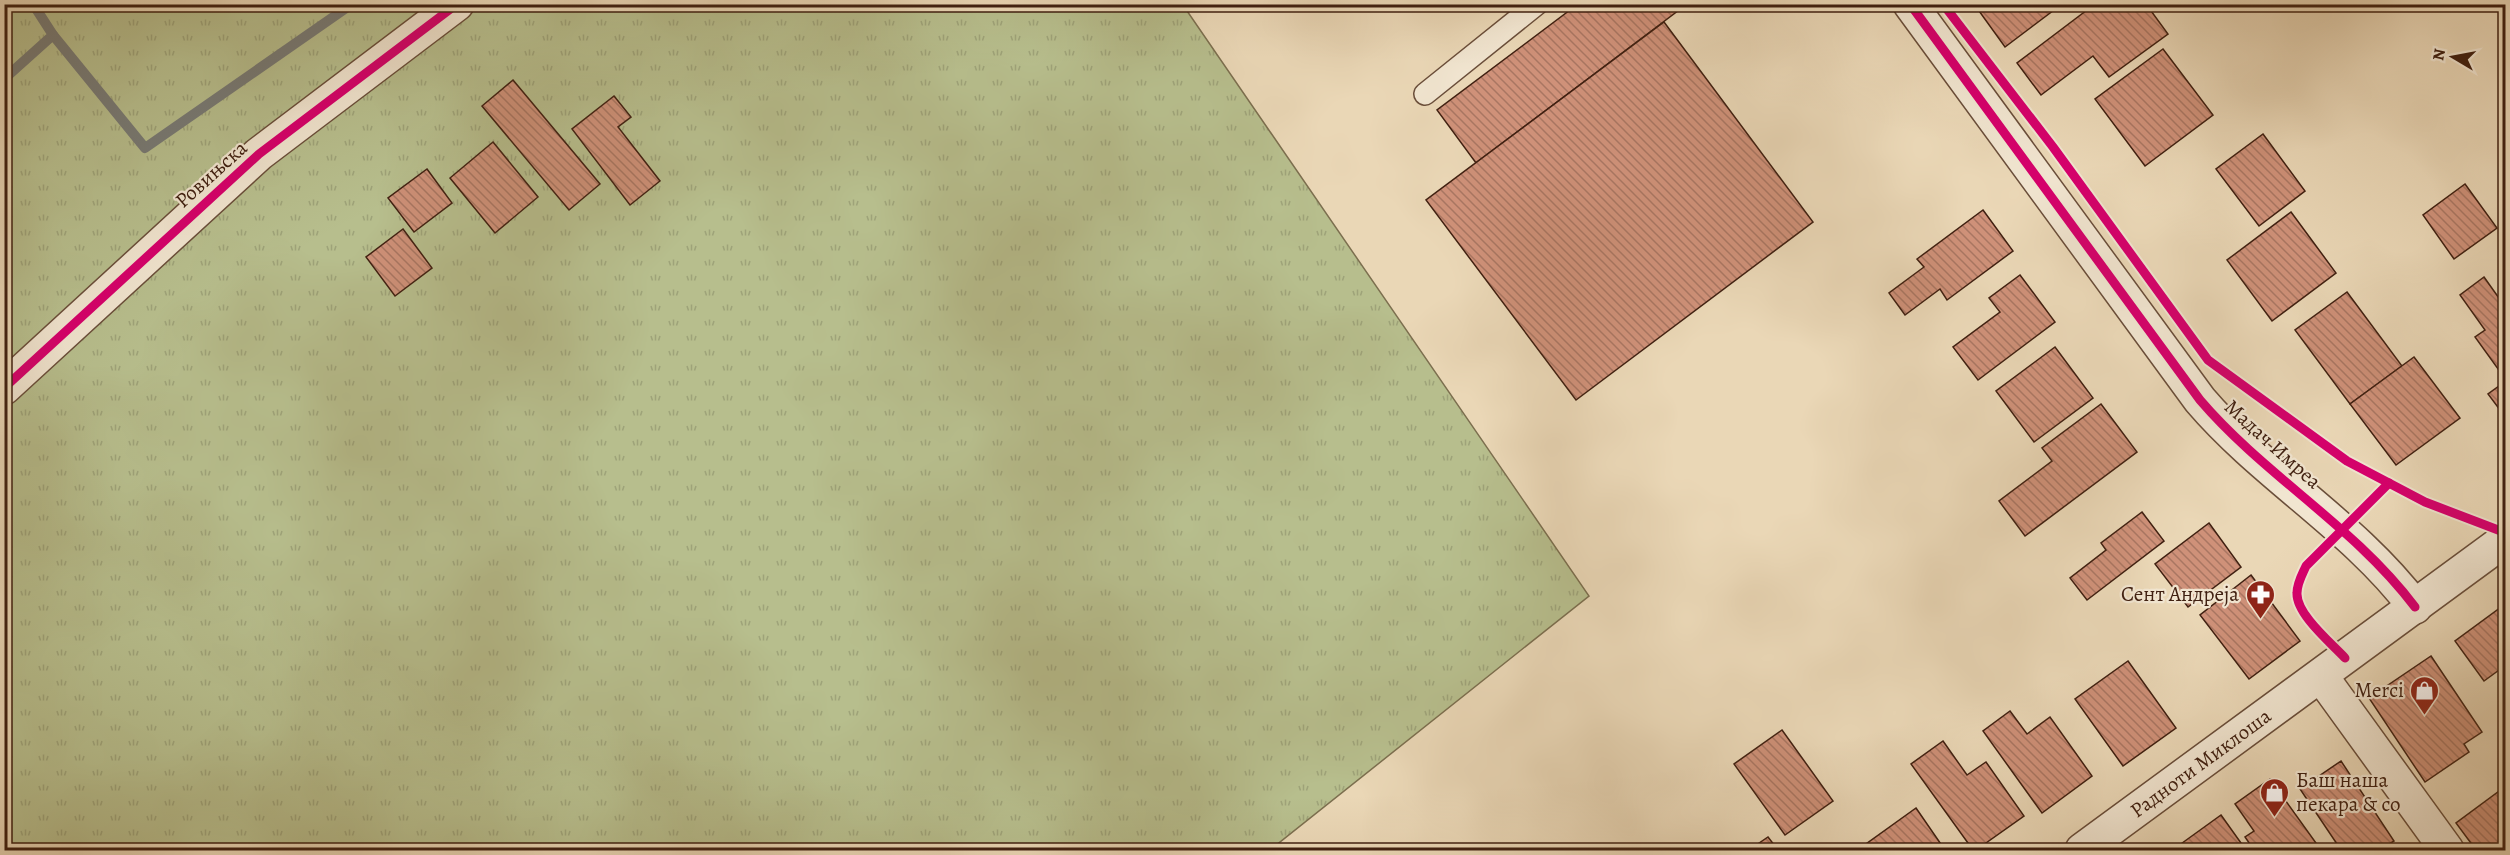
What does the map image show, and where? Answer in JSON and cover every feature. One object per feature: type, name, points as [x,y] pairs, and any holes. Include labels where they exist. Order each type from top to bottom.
[{"type":"street","name":"Ровињска","points":[[4,388],[259,154],[457,4]]},
{"type":"street","name":"Мадач Имреа","points":[[1910,4],[2200,400],[2247,449],[2343,528],[2369,553],[2415,607]]},
{"type":"street","name":"Радноти Миклоша","points":[[2082,850],[2505,539]]},
{"type":"street","points":[[2321,676],[2447,850]]},
{"type":"lane","points":[[1425,94],[1538,4]]},
{"type":"green space","points":[[5,5],[1183,5],[1589,596],[1270,850],[5,850]]},
{"type":"building","points":[[1578,4],[1687,4],[1476,163],[1437,110]]},
{"type":"building","points":[[1974,4],[2062,4],[2005,47]]},
{"type":"building","points":[[2095,4],[2146,4],[2168,34],[2109,77],[2093,56],[2041,95],[2017,63]]},
{"type":"building","points":[[1664,22],[1813,222],[1576,400],[1426,200]]},
{"type":"building","points":[[2163,49],[2213,115],[2145,166],[2095,99]]},
{"type":"building","points":[[513,80],[600,184],[569,210],[482,106]]},
{"type":"building","points":[[614,96],[631,117],[618,127],[660,181],[630,205],[572,129]]},
{"type":"building","points":[[2263,134],[2305,191],[2259,226],[2216,169]]},
{"type":"building","points":[[493,142],[538,197],[495,233],[450,178]]},
{"type":"building","points":[[427,169],[452,203],[414,232],[388,198]]},
{"type":"building","points":[[2465,184],[2497,228],[2454,259],[2423,215]]},
{"type":"building","points":[[1983,210],[2013,251],[1947,300],[1940,289],[1905,315],[1889,293],[1924,267],[1917,259]]},
{"type":"building","points":[[2291,212],[2336,273],[2272,321],[2227,260]]},
{"type":"building","points":[[403,229],[432,268],[395,296],[366,257]]},
{"type":"building","points":[[2020,275],[2055,322],[1978,380],[1953,347],[2000,312],[1989,298]]},
{"type":"building","points":[[2484,277],[2506,308],[2506,380],[2475,337],[2485,330],[2460,295]]},
{"type":"building","points":[[2347,292],[2402,366],[2350,404],[2295,330]]},
{"type":"building","points":[[2055,347],[2093,398],[2034,442],[1996,391]]},
{"type":"building","points":[[2414,357],[2460,418],[2396,465],[2350,404]]},
{"type":"building","points":[[2506,381],[2506,418],[2488,394]]},
{"type":"building","points":[[2101,404],[2137,452],[2025,536],[1999,501],[2052,461],[2042,448]]},
{"type":"building","points":[[2142,512],[2164,541],[2087,600],[2070,578],[2106,550],[2101,543]]},
{"type":"building","points":[[2209,523],[2241,567],[2188,607],[2155,564]]},
{"type":"building","points":[[2251,575],[2300,641],[2249,679],[2200,615]]},
{"type":"building","points":[[2504,605],[2506,665],[2484,681],[2455,641]]},
{"type":"building","name":"Merci","points":[[2431,656],[2482,732],[2464,744],[2469,752],[2425,782],[2369,698]]},
{"type":"building","points":[[2128,661],[2176,728],[2123,766],[2075,699]]},
{"type":"building","points":[[2010,711],[2027,734],[2050,717],[2092,776],[2042,813],[1983,731]]},
{"type":"building","points":[[1782,730],[1833,801],[1785,835],[1734,764]]},
{"type":"building","points":[[1943,741],[1967,775],[1986,762],[2024,816],[1976,850],[1973,850],[1911,764]]},
{"type":"building","points":[[2341,761],[2394,841],[2380,850],[2341,850],[2300,789]]},
{"type":"building","points":[[2270,779],[2321,850],[2254,850],[2245,837],[2254,831],[2235,804]]},
{"type":"building","points":[[2506,786],[2506,850],[2476,850],[2456,823]]},
{"type":"building","points":[[1916,808],[1945,850],[1871,850],[1866,844]]},
{"type":"building","points":[[2221,815],[2246,850],[2182,850],[2178,846]]},
{"type":"building","points":[[1768,837],[1778,850],[1749,850]]},
{"type":"waterway","points":[[4,79],[53,35],[33,4]]},
{"type":"waterway","points":[[53,35],[145,148],[352,4]]},
{"type":"cycle path","points":[[4,388],[259,154],[457,4]]},
{"type":"cycle path","points":[[1910,4],[2200,400],[2252,453],[2365,551],[2415,607]]},
{"type":"cycle path","points":[[1943,4],[2053,147],[2208,360],[2347,461],[2425,502],[2506,533]]},
{"type":"cycle path","points":[[2345,658],[2315,628],[2302,610],[2298,601],[2298,586],[2306,566],[2389,483]]},
{"type":"place","name":"Сент Андреја","points":[[2260,620]]},
{"type":"place","name":"Merci","points":[[2425,716]]},
{"type":"place","name":"Баш наша пекара & co","points":[[2275,818]]}]
